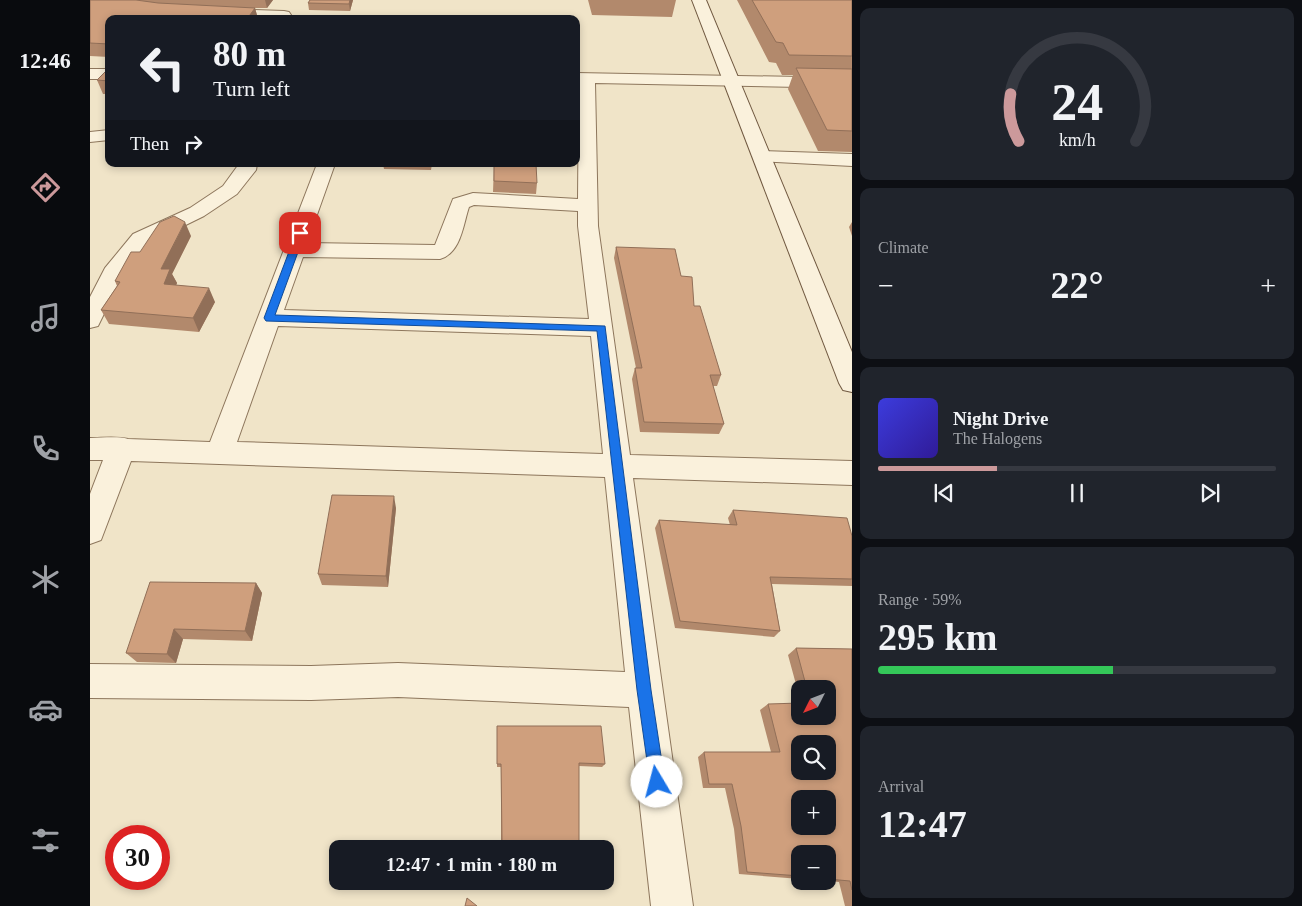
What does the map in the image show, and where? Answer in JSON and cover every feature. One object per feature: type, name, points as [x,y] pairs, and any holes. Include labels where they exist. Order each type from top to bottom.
[{"type":"street","points":[[284,15],[291,0]]},
{"type":"street","points":[[699,0],[852,384]]},
{"type":"street","points":[[209,12],[253,15]]},
{"type":"street","points":[[90,74],[105,74]]},
{"type":"street","points":[[672,906],[588,226],[589,206],[582,158],[582,78],[852,83]]},
{"type":"street","points":[[90,137],[105,135]]},
{"type":"street","points":[[762,157],[852,160]]},
{"type":"street","points":[[90,320],[96,296],[140,239],[196,212],[230,190],[246,167]]},
{"type":"street","points":[[220,452],[325,167]]},
{"type":"street","points":[[294,250],[440,252],[446,247],[460,203],[473,199],[589,206]]},
{"type":"street","points":[[269,318],[602,328]]},
{"type":"street","points":[[90,531],[122,448]]},
{"type":"street","points":[[90,449],[122,448],[852,473]]},
{"type":"street","points":[[90,681],[310,683],[398,680],[644,690]]},
{"type":"building","points":[[90,0],[136,0],[158,3],[255,8],[250,15],[105,15],[105,44],[90,43]]},
{"type":"building","points":[[310,0],[350,0],[349,4],[308,3]]},
{"type":"building","points":[[752,0],[852,0],[852,56],[789,55],[783,43],[776,42]]},
{"type":"building","points":[[796,68],[852,69],[852,131],[827,130]]},
{"type":"building","points":[[105,72],[105,81],[97,80]]},
{"type":"building","points":[[494,167],[536,167],[537,183],[494,181]]},
{"type":"building","points":[[174,216],[185,222],[161,269],[170,269],[164,284],[209,288],[193,318],[101,310],[120,282],[115,281],[131,252],[140,252],[160,222]]},
{"type":"building","points":[[616,247],[675,249],[681,276],[692,277],[694,306],[700,306],[721,375],[710,375],[724,424],[644,422],[635,368],[642,368]]},
{"type":"building","points":[[332,495],[394,496],[386,576],[318,574]]},
{"type":"building","points":[[733,510],[847,518],[852,536],[852,579],[770,577],[780,631],[680,621],[659,520],[737,525]]},
{"type":"building","points":[[150,582],[256,583],[245,631],[174,629],[167,654],[126,653]]},
{"type":"building","points":[[796,648],[852,649],[852,890],[850,881],[836,880],[836,845],[791,845],[791,875],[747,872],[741,826],[732,784],[709,784],[704,752],[780,752],[768,704],[791,703],[791,725],[836,725],[836,680],[805,680]]},
{"type":"building","points":[[497,726],[601,726],[605,764],[579,763],[579,840],[502,840],[501,764],[497,764]]},
{"type":"building","points":[[467,898],[477,906],[465,906]]},
{"type":"route","points":[[300,233],[269,318],[602,328],[644,690],[657,782]]}]
